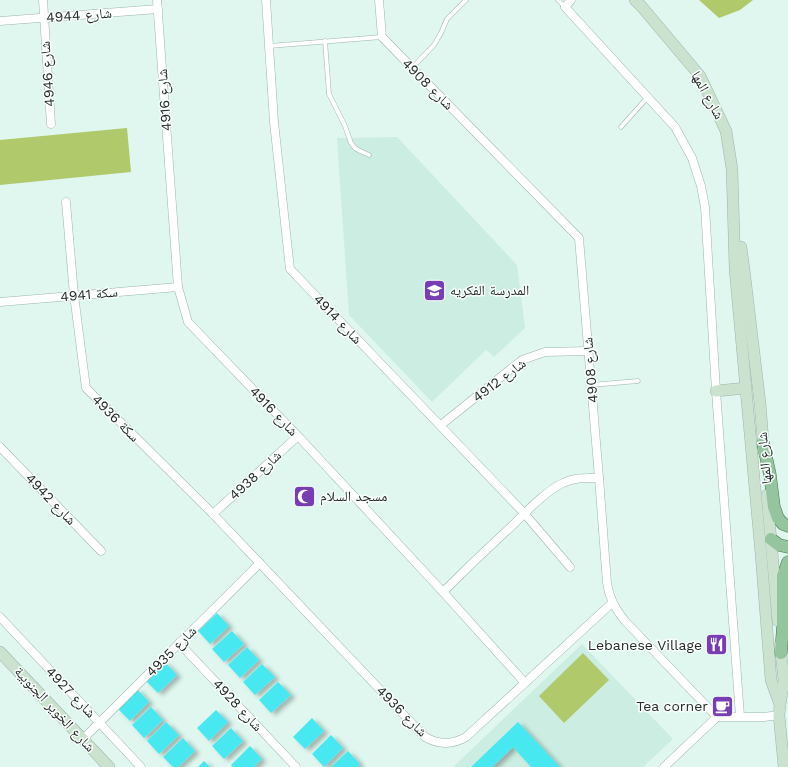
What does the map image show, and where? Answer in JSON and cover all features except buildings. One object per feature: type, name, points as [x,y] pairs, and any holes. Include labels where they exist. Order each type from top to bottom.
[{"type":"main road","points":[[763,443],[770,475],[774,507],[778,518],[783,524],[788,526]]},
{"type":"main road","points":[[771,539],[788,537]]},
{"type":"main road","points":[[771,539],[779,545],[788,547]]},
{"type":"main road","points":[[781,653],[783,626],[783,576],[788,562]]},
{"type":"street","name":"4946 شارع","points":[[43,0],[51,124]]},
{"type":"street","name":"4916 شارع","points":[[158,0],[178,287],[188,322],[298,436],[443,592],[525,683]]},
{"type":"street","name":"4914 شارع","points":[[266,0],[274,122],[290,270],[441,425],[524,514],[570,567]]},
{"type":"street","points":[[379,0],[382,37]]},
{"type":"street","points":[[571,0],[565,6],[647,98],[675,127],[692,158],[701,186],[705,207],[716,391],[740,716]]},
{"type":"street","name":"شارع المها","points":[[635,0],[700,76],[726,131],[732,169],[736,269],[771,680],[780,710]]},
{"type":"street","name":"4944 شارع","points":[[0,21],[158,9]]},
{"type":"street","name":"4908 شارع","points":[[382,37],[579,238],[607,583],[612,603],[625,621],[717,717]]},
{"type":"street","name":"سكة 4936","points":[[66,202],[74,295],[86,388],[213,514],[260,563]]},
{"type":"street","name":"شارع المها","points":[[734,211],[744,269],[760,403],[784,680],[780,710],[784,767]]},
{"type":"street","name":"سكة 4941","points":[[0,302],[178,287]]},
{"type":"street","name":"4912 شارع","points":[[441,425],[522,360],[545,352],[588,351]]},
{"type":"street","points":[[716,391],[746,388]]},
{"type":"street","name":"شارع 4938","points":[[213,514],[298,436]]},
{"type":"street","name":"4942 شارع","points":[[0,447],[102,551]]},
{"type":"street","points":[[443,592],[551,490],[564,482],[579,478],[599,478]]},
{"type":"street","points":[[755,490],[760,501],[765,528],[771,539],[766,543],[761,554]]},
{"type":"street","name":"4936 شارع","points":[[260,563],[421,732],[431,740],[442,743],[455,742],[466,737],[612,603]]},
{"type":"street","name":"4935 شارع","points":[[82,739],[260,563]]},
{"type":"street","name":"شارع 4927","points":[[0,617],[141,767]]},
{"type":"street","name":"4928 شارع","points":[[179,643],[296,767]]},
{"type":"street","name":"شارع الخوير الجنوبية","points":[[0,652],[109,767]]},
{"type":"street","points":[[664,767],[717,717],[764,716],[780,710]]},
{"type":"lane","points":[[412,68],[434,44],[447,20],[466,0]]},
{"type":"lane","points":[[558,0],[565,6]]},
{"type":"lane","points":[[269,46],[382,37]]},
{"type":"lane","points":[[325,42],[329,94],[346,126],[351,143],[360,151],[369,155]]},
{"type":"lane","points":[[621,127],[647,98]]},
{"type":"lane","points":[[591,385],[638,381]]},
{"type":"shaded area","name":"المدرسة الفكريه","points":[[397,137],[517,265],[525,328],[494,357],[486,350],[432,402],[349,315],[337,138]]},
{"type":"shaded area","points":[[582,644],[673,739],[643,767],[453,767]]},
{"type":"green space","points":[[699,0],[753,0],[740,10],[719,18]]},
{"type":"green space","points":[[127,128],[131,172],[0,185],[0,140]]},
{"type":"green space","points":[[583,653],[609,680],[564,723],[539,696]]},
{"type":"place","name":"المدرسة الفكريه","points":[[434,290]]},
{"type":"place","name":"مسجد السلام","points":[[305,496]]},
{"type":"place","name":"Lebanese Village","points":[[717,645]]},
{"type":"place","name":"Tea corner","points":[[723,706]]}]
